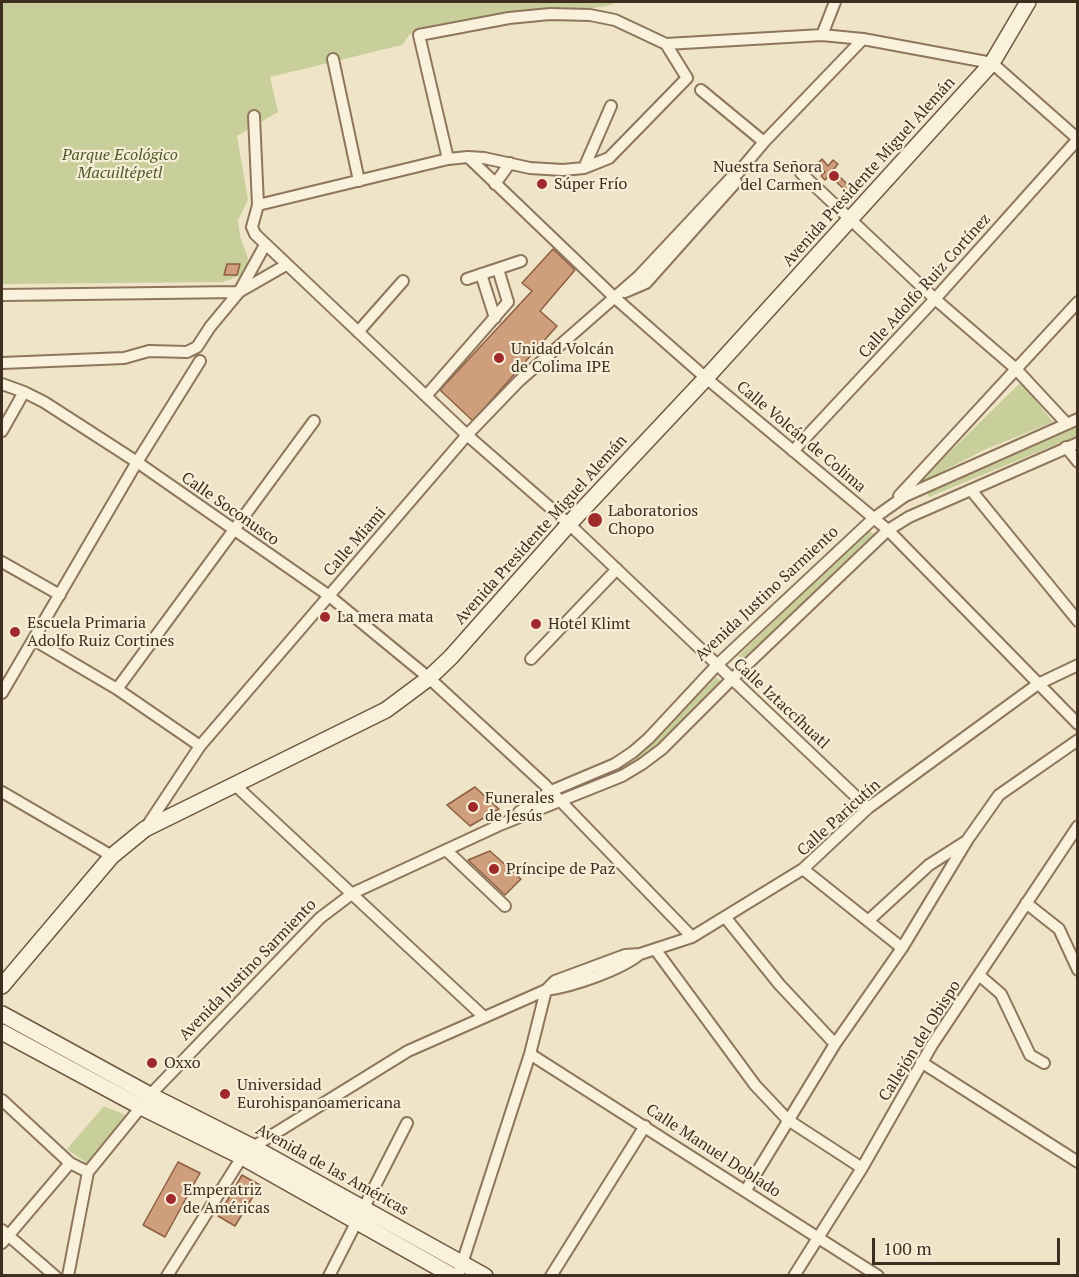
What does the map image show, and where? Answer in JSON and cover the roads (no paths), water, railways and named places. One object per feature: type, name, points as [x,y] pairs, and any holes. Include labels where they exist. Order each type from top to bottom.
[{"type":"main road","name":"Avenida Presidente Miguel Alemán","points":[[2,986],[112,856],[145,829],[386,710],[429,678],[451,657],[568,524],[706,378],[992,63],[1028,2]]},
{"type":"main road","name":"Avenida de las Américas","points":[[2,1014],[146,1101]]},
{"type":"main road","name":"Avenida de las Américas","points":[[2,1032],[248,1152],[458,1271],[485,1275]]},
{"type":"street","points":[[822,35],[835,2]]},
{"type":"street","points":[[447,159],[419,35],[508,18],[550,14],[590,15],[615,20],[666,44],[822,35],[863,39],[992,63],[1077,139]]},
{"type":"street","name":"Calle Miami","points":[[145,829],[200,746],[467,435],[519,381],[639,276],[863,39]]},
{"type":"street","points":[[258,205],[447,159],[484,158],[530,168],[563,170],[584,168],[609,158],[687,78],[666,44]]},
{"type":"street","points":[[333,59],[359,180]]},
{"type":"street","points":[[701,90],[764,142]]},
{"type":"street","points":[[584,168],[611,106]]},
{"type":"street","points":[[2,363],[124,358],[150,351],[187,352],[197,347],[210,327],[239,292],[265,245],[252,227],[258,205],[254,116]]},
{"type":"street","name":"Calle Adolfo Ruiz Cortínez","points":[[793,451],[935,299],[1077,139]]},
{"type":"street","name":"Calle Volcán de Colima","points":[[468,157],[614,297],[706,378],[888,530],[1077,724]]},
{"type":"street","points":[[495,184],[510,163]]},
{"type":"street","points":[[801,173],[935,299],[1015,368],[1066,424]]},
{"type":"street","name":"Calle Iztaccíhuatl","points":[[265,245],[467,435],[617,569],[868,808]]},
{"type":"street","points":[[467,279],[521,261]]},
{"type":"street","points":[[2,295],[239,292],[286,265]]},
{"type":"street","points":[[426,396],[508,302],[498,268]]},
{"type":"street","points":[[481,274],[495,318]]},
{"type":"street","points":[[358,332],[403,281]]},
{"type":"street","points":[[891,505],[1077,302]]},
{"type":"street","points":[[2,693],[6,676],[34,640],[200,361]]},
{"type":"street","name":"Calle Soconusco","points":[[2,384],[44,402],[138,462],[232,530],[328,595],[429,678],[561,800],[692,937]]},
{"type":"street","points":[[2,430],[24,392]]},
{"type":"street","name":"Avenida Justino Sarmiento","points":[[502,824],[551,791],[615,764],[633,752],[717,665],[874,518],[891,505],[905,496],[1077,419]]},
{"type":"street","points":[[117,689],[314,420]]},
{"type":"street","name":"Avenida Justino Sarmiento","points":[[88,1172],[146,1101],[320,918],[353,893],[502,824],[622,776],[642,764],[662,749],[888,530],[909,517],[1077,442]]},
{"type":"street","points":[[1066,447],[1077,462]]},
{"type":"street","points":[[971,490],[1077,621]]},
{"type":"street","points":[[2,562],[60,594]]},
{"type":"street","points":[[531,659],[617,569]]},
{"type":"street","points":[[34,640],[117,689],[200,746]]},
{"type":"street","name":"Calle Paricutín","points":[[248,1152],[408,1051],[546,990],[555,981],[625,955],[640,954],[692,937],[803,869],[868,808],[1038,684],[1077,664]]},
{"type":"street","points":[[746,1190],[836,1044],[902,948],[968,839],[999,795],[1077,740]]},
{"type":"street","points":[[235,785],[484,1017]]},
{"type":"street","points":[[2,792],[112,856]]},
{"type":"street","name":"Callejón del Obispo","points":[[794,1275],[862,1168],[921,1062],[1026,903],[1074,840],[1077,826]]},
{"type":"street","points":[[868,921],[928,865],[968,839]]},
{"type":"street","points":[[446,850],[505,906]]},
{"type":"street","points":[[803,869],[902,948]]},
{"type":"street","points":[[1026,903],[1059,929],[1077,970]]},
{"type":"street","points":[[725,917],[779,984],[836,1044]]},
{"type":"street","points":[[655,949],[755,1085],[788,1120],[862,1168]]},
{"type":"street","points":[[979,975],[1001,994],[1030,1055],[1044,1063]]},
{"type":"street","points":[[458,1271],[530,1054],[546,990]]},
{"type":"street","name":"Calle Manuel Doblado","points":[[530,1054],[878,1275]]},
{"type":"street","points":[[921,1062],[1077,1162]]},
{"type":"street","points":[[2,1100],[70,1163],[88,1172],[68,1275]]},
{"type":"street","points":[[329,1275],[406,1123]]},
{"type":"street","points":[[551,1275],[645,1126]]},
{"type":"street","points":[[167,1275],[248,1152]]},
{"type":"street","points":[[55,1275],[4,1236],[70,1163]]},
{"type":"place","name":"Nuestra Señora del Carmen","points":[[834,176]]},
{"type":"place","name":"Súper Frío","points":[[542,184]]},
{"type":"place","name":"Unidad Volcán de Colima IPE","points":[[499,358]]},
{"type":"place","name":"Laboratorios Chopo","points":[[595,520]]},
{"type":"place","name":"La mera mata","points":[[325,617]]},
{"type":"place","name":"Hotel Klimt","points":[[536,624]]},
{"type":"place","name":"Escuela Primaria Adolfo Ruiz Cortines","points":[[15,632]]},
{"type":"place","name":"Funerales de Jesús","points":[[473,807]]},
{"type":"place","name":"Príncipe de Paz","points":[[494,869]]},
{"type":"place","name":"Oxxo","points":[[152,1063]]},
{"type":"place","name":"Universidad Eurohispanoamericana","points":[[225,1094]]},
{"type":"place","name":"Emperatriz de Américas","points":[[171,1199]]},
{"type":"park label","name":"Parque Ecológico Macuiltépetl","points":[[120,164]]}]
